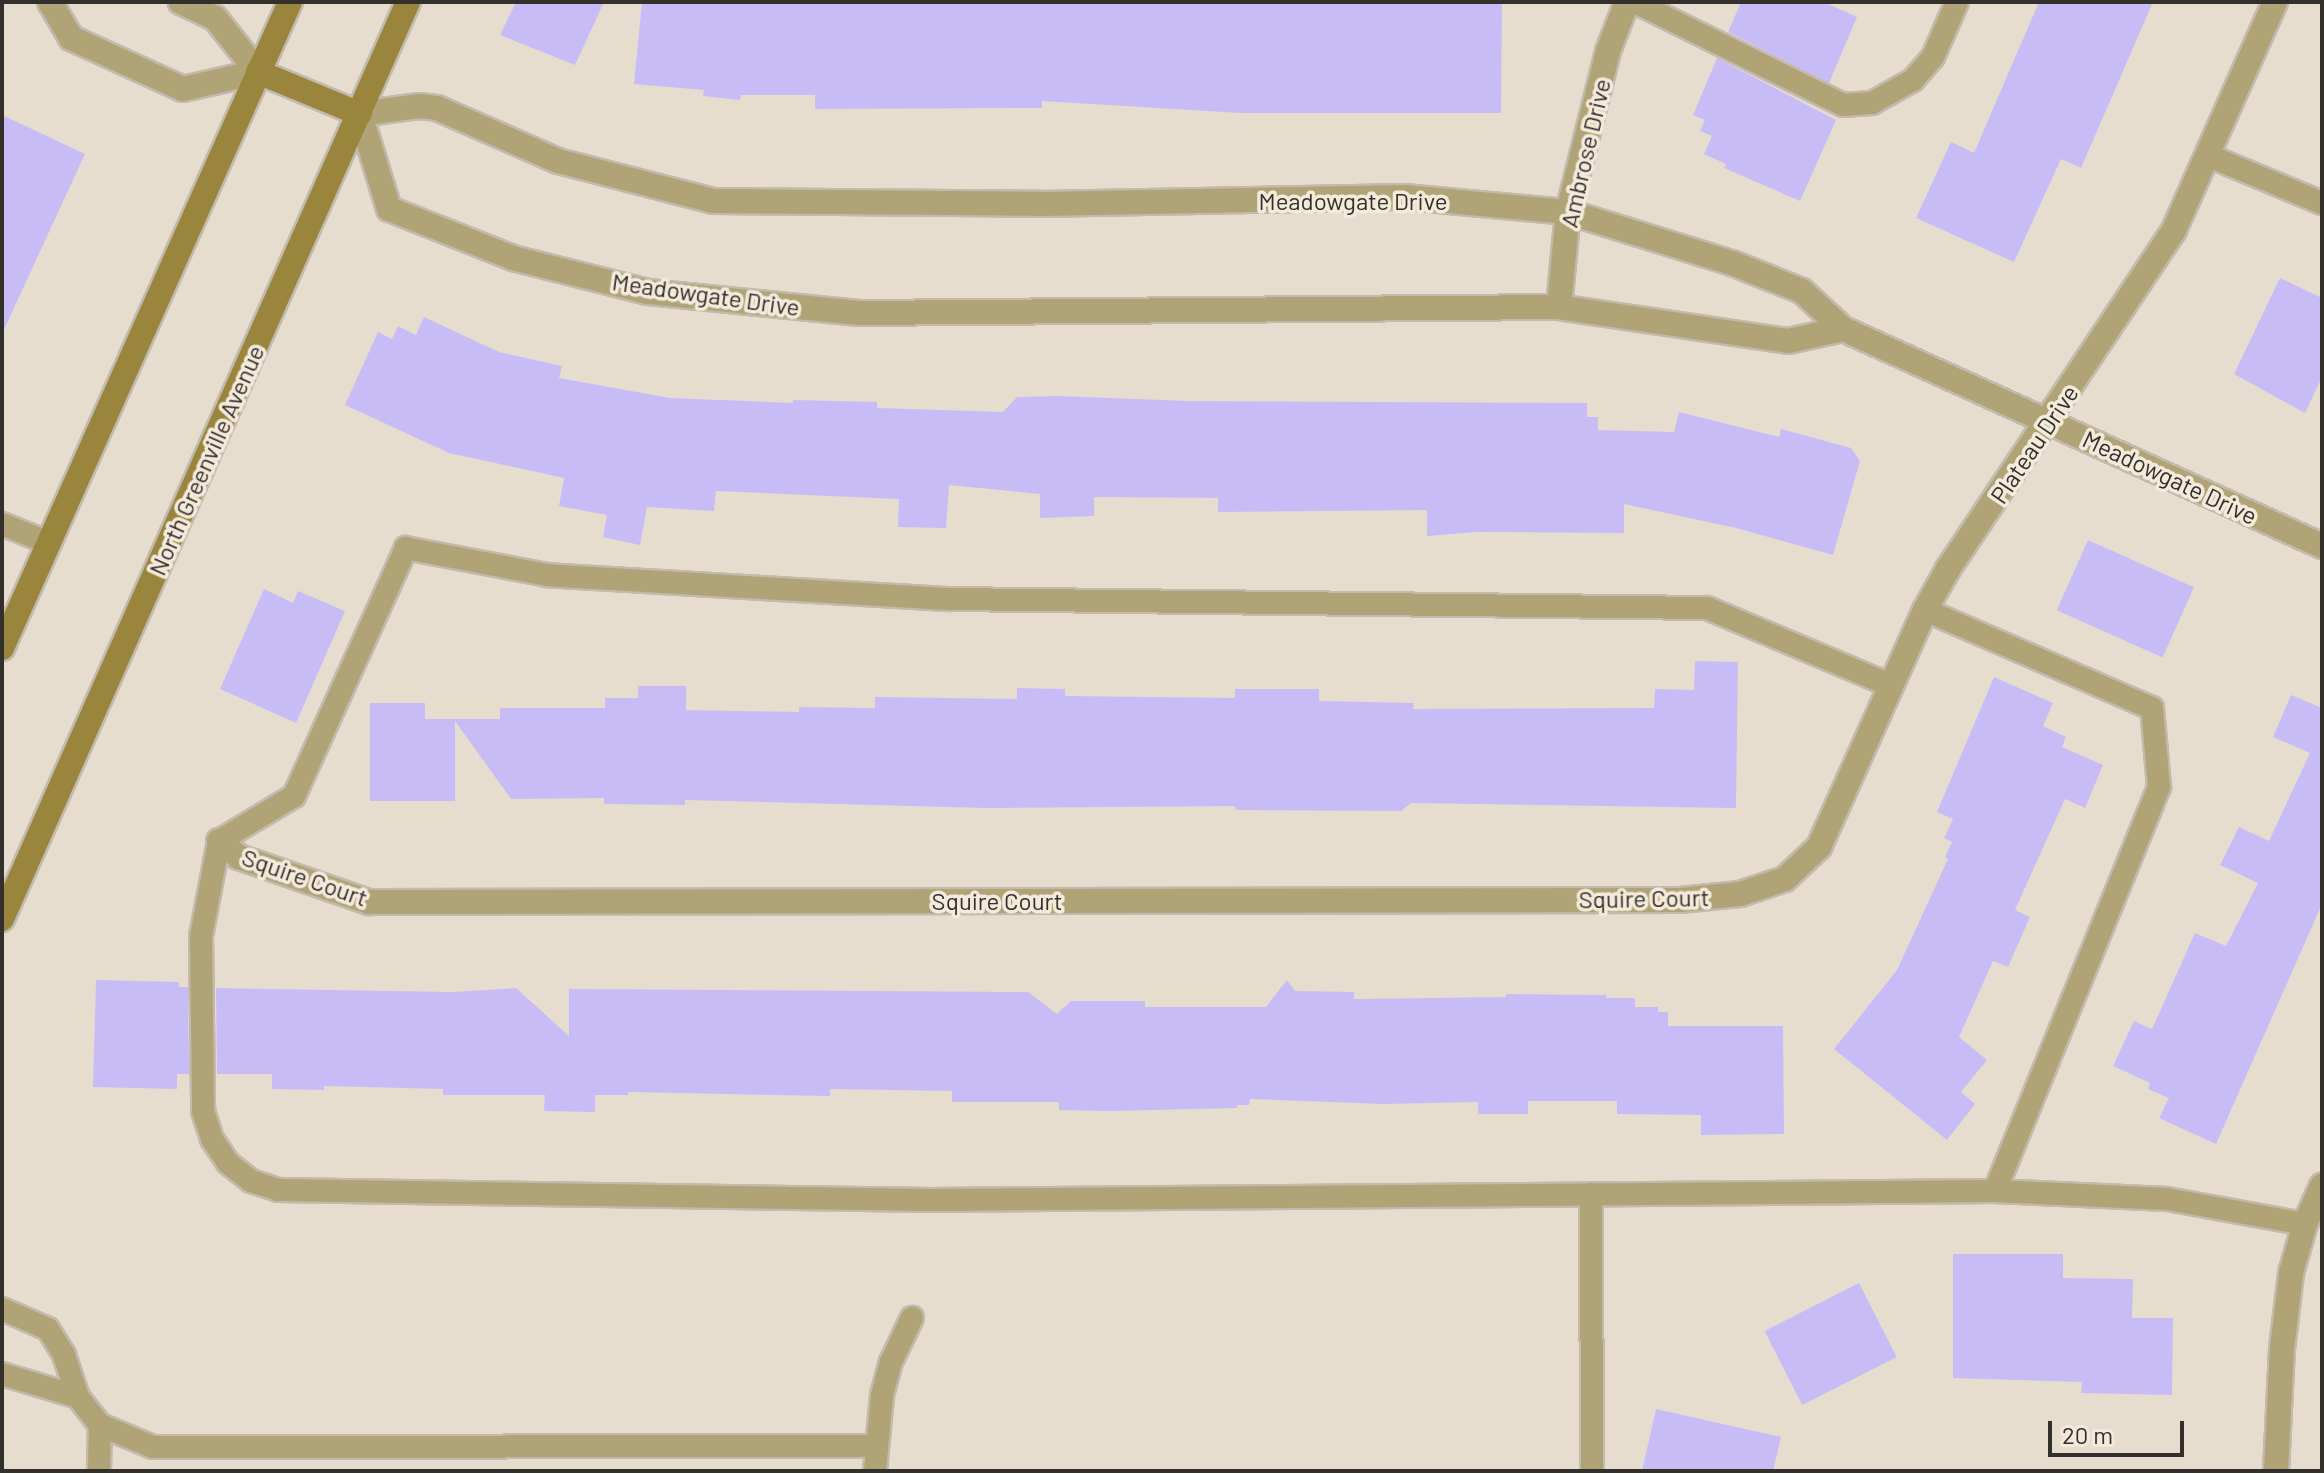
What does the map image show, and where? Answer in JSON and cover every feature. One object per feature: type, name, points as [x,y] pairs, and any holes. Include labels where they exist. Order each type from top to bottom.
[{"type":"main road","points":[[2,648],[290,2]]},
{"type":"main road","name":"North Greenville Avenue","points":[[2,919],[408,2]]},
{"type":"main road","points":[[258,72],[360,114]]},
{"type":"street","points":[[50,2],[71,38],[183,89],[258,72],[215,18],[180,2]]},
{"type":"street","name":"Ambrose Drive","points":[[1559,307],[1568,212],[1608,51],[1627,2]]},
{"type":"street","name":"Plateau Drive","points":[[1785,879],[1819,847],[1925,610],[1948,569],[2050,421],[2174,230],[2275,2]]},
{"type":"street","name":"Meadowgate Drive","points":[[1843,329],[1788,341],[1559,307],[859,313],[648,292],[513,258],[389,209],[360,114],[419,106],[437,108],[558,161],[714,201],[1040,204],[1405,197],[1568,212],[1732,263],[1802,291],[1843,329],[2322,546]]},
{"type":"street","name":"Squire Court","points":[[219,841],[239,857],[369,902],[1680,900],[1740,894],[1785,879]]},
{"type":"street","points":[[2276,1471],[2282,1349],[2291,1273],[2305,1224],[2322,1186]]},
{"type":"lane","points":[[1635,2],[1843,105],[1872,103],[1913,80],[1933,57],[1957,2]]},
{"type":"lane","points":[[2209,156],[2322,203]]},
{"type":"lane","points":[[2,524],[49,543]]},
{"type":"lane","points":[[1892,686],[1707,608],[948,599],[547,575],[406,548],[294,796],[219,841],[201,936],[203,1111],[212,1139],[228,1163],[251,1181],[278,1190],[930,1200],[1995,1191],[2167,1199],[2305,1224]]},
{"type":"lane","points":[[1925,610],[2152,708],[2159,787],[1995,1191]]},
{"type":"lane","points":[[1591,1194],[1592,1471]]},
{"type":"lane","points":[[2,1309],[48,1329],[64,1355],[78,1397],[100,1425],[153,1447],[875,1446]]},
{"type":"lane","points":[[875,1471],[882,1395],[891,1362],[912,1318]]},
{"type":"lane","points":[[2,1374],[78,1397]]},
{"type":"lane","points":[[99,1471],[100,1425]]},
{"type":"building","points":[[516,2],[604,2],[575,65],[500,35]]},
{"type":"building","points":[[642,2],[1502,2],[1501,113],[1240,113],[1042,101],[1042,108],[815,109],[815,95],[741,95],[740,100],[703,96],[704,90],[634,84]]},
{"type":"building","points":[[1741,2],[1824,2],[1857,17],[1829,83],[1728,32]]},
{"type":"building","points":[[2039,2],[2153,2],[2081,168],[2061,159],[2014,262],[1916,218],[1951,142],[1974,153]]},
{"type":"building","points":[[1717,58],[1836,120],[1800,201],[1724,168],[1726,164],[1704,154],[1712,136],[1700,131],[1705,120],[1693,115]]},
{"type":"building","points":[[2,115],[85,154],[2,334]]},
{"type":"building","points":[[2280,278],[2322,298],[2322,377],[2305,413],[2234,374]]},
{"type":"building","points":[[424,317],[499,352],[562,366],[559,378],[670,398],[793,403],[793,400],[877,402],[877,408],[1003,412],[1017,397],[1059,396],[1188,401],[1587,403],[1587,417],[1598,417],[1598,430],[1674,432],[1679,412],[1779,437],[1781,429],[1851,448],[1860,461],[1833,555],[1736,528],[1624,504],[1624,533],[1476,532],[1427,536],[1427,510],[1218,512],[1218,498],[1094,497],[1094,516],[1040,518],[1040,494],[949,485],[946,528],[898,527],[899,499],[716,491],[714,511],[647,507],[640,545],[603,537],[607,515],[559,506],[564,478],[449,453],[345,405],[378,332],[392,339],[398,326],[416,335]]},
{"type":"building","points":[[2088,540],[2194,587],[2163,658],[2057,610]]},
{"type":"building","points":[[264,589],[293,603],[298,591],[345,611],[296,723],[220,689]]},
{"type":"building","points":[[1695,661],[1738,662],[1736,808],[1411,803],[1401,811],[1236,810],[1235,806],[986,808],[685,800],[685,805],[604,804],[604,798],[511,799],[455,721],[455,801],[370,801],[370,703],[425,703],[425,719],[500,719],[500,708],[605,708],[605,698],[638,698],[638,686],[686,686],[686,710],[799,712],[799,707],[875,708],[875,697],[1017,699],[1017,688],[1065,689],[1065,696],[1235,698],[1235,689],[1319,689],[1319,701],[1414,703],[1413,709],[1654,708],[1655,689],[1694,690]]},
{"type":"building","points":[[1994,677],[2053,703],[2043,726],[2066,737],[2062,747],[2103,765],[2085,808],[2065,799],[2015,910],[2030,917],[2008,967],[1993,961],[1959,1037],[1987,1060],[1961,1092],[1975,1104],[1947,1140],[1834,1049],[1897,970],[1948,859],[1945,857],[1952,842],[1944,838],[1953,819],[1937,812]]},
{"type":"building","points":[[2291,695],[2322,708],[2322,904],[2216,1144],[2159,1118],[2169,1098],[2148,1089],[2150,1083],[2113,1066],[2134,1021],[2152,1029],[2195,933],[2226,946],[2258,883],[2220,865],[2239,827],[2269,841],[2310,753],[2273,737]]},
{"type":"building","points":[[96,980],[179,982],[179,987],[188,987],[189,1074],[177,1074],[177,1089],[93,1087]]},
{"type":"building","points":[[1287,980],[1295,991],[1354,992],[1354,999],[1506,997],[1506,994],[1606,995],[1606,998],[1635,998],[1635,1007],[1658,1007],[1658,1012],[1668,1012],[1668,1026],[1783,1026],[1784,1134],[1701,1135],[1701,1115],[1617,1114],[1617,1101],[1528,1101],[1528,1114],[1478,1114],[1478,1102],[1383,1104],[1250,1099],[1249,1105],[1237,1105],[1237,1108],[1109,1111],[1059,1110],[1059,1102],[952,1102],[952,1091],[830,1089],[830,1096],[628,1092],[628,1095],[595,1095],[595,1112],[544,1111],[545,1095],[443,1095],[443,1089],[324,1086],[324,1090],[272,1089],[272,1074],[217,1074],[216,988],[453,992],[516,988],[569,1036],[569,989],[1028,992],[1057,1014],[1071,1001],[1145,1001],[1145,1007],[1266,1007]]},
{"type":"building","points":[[1953,1254],[2063,1254],[2063,1278],[2133,1279],[2132,1318],[2173,1318],[2172,1395],[2081,1393],[2082,1382],[1953,1378]]},
{"type":"building","points":[[1859,1283],[1897,1357],[1802,1405],[1765,1331]]},
{"type":"building","points":[[1656,1409],[1781,1437],[1773,1471],[1642,1471]]}]
